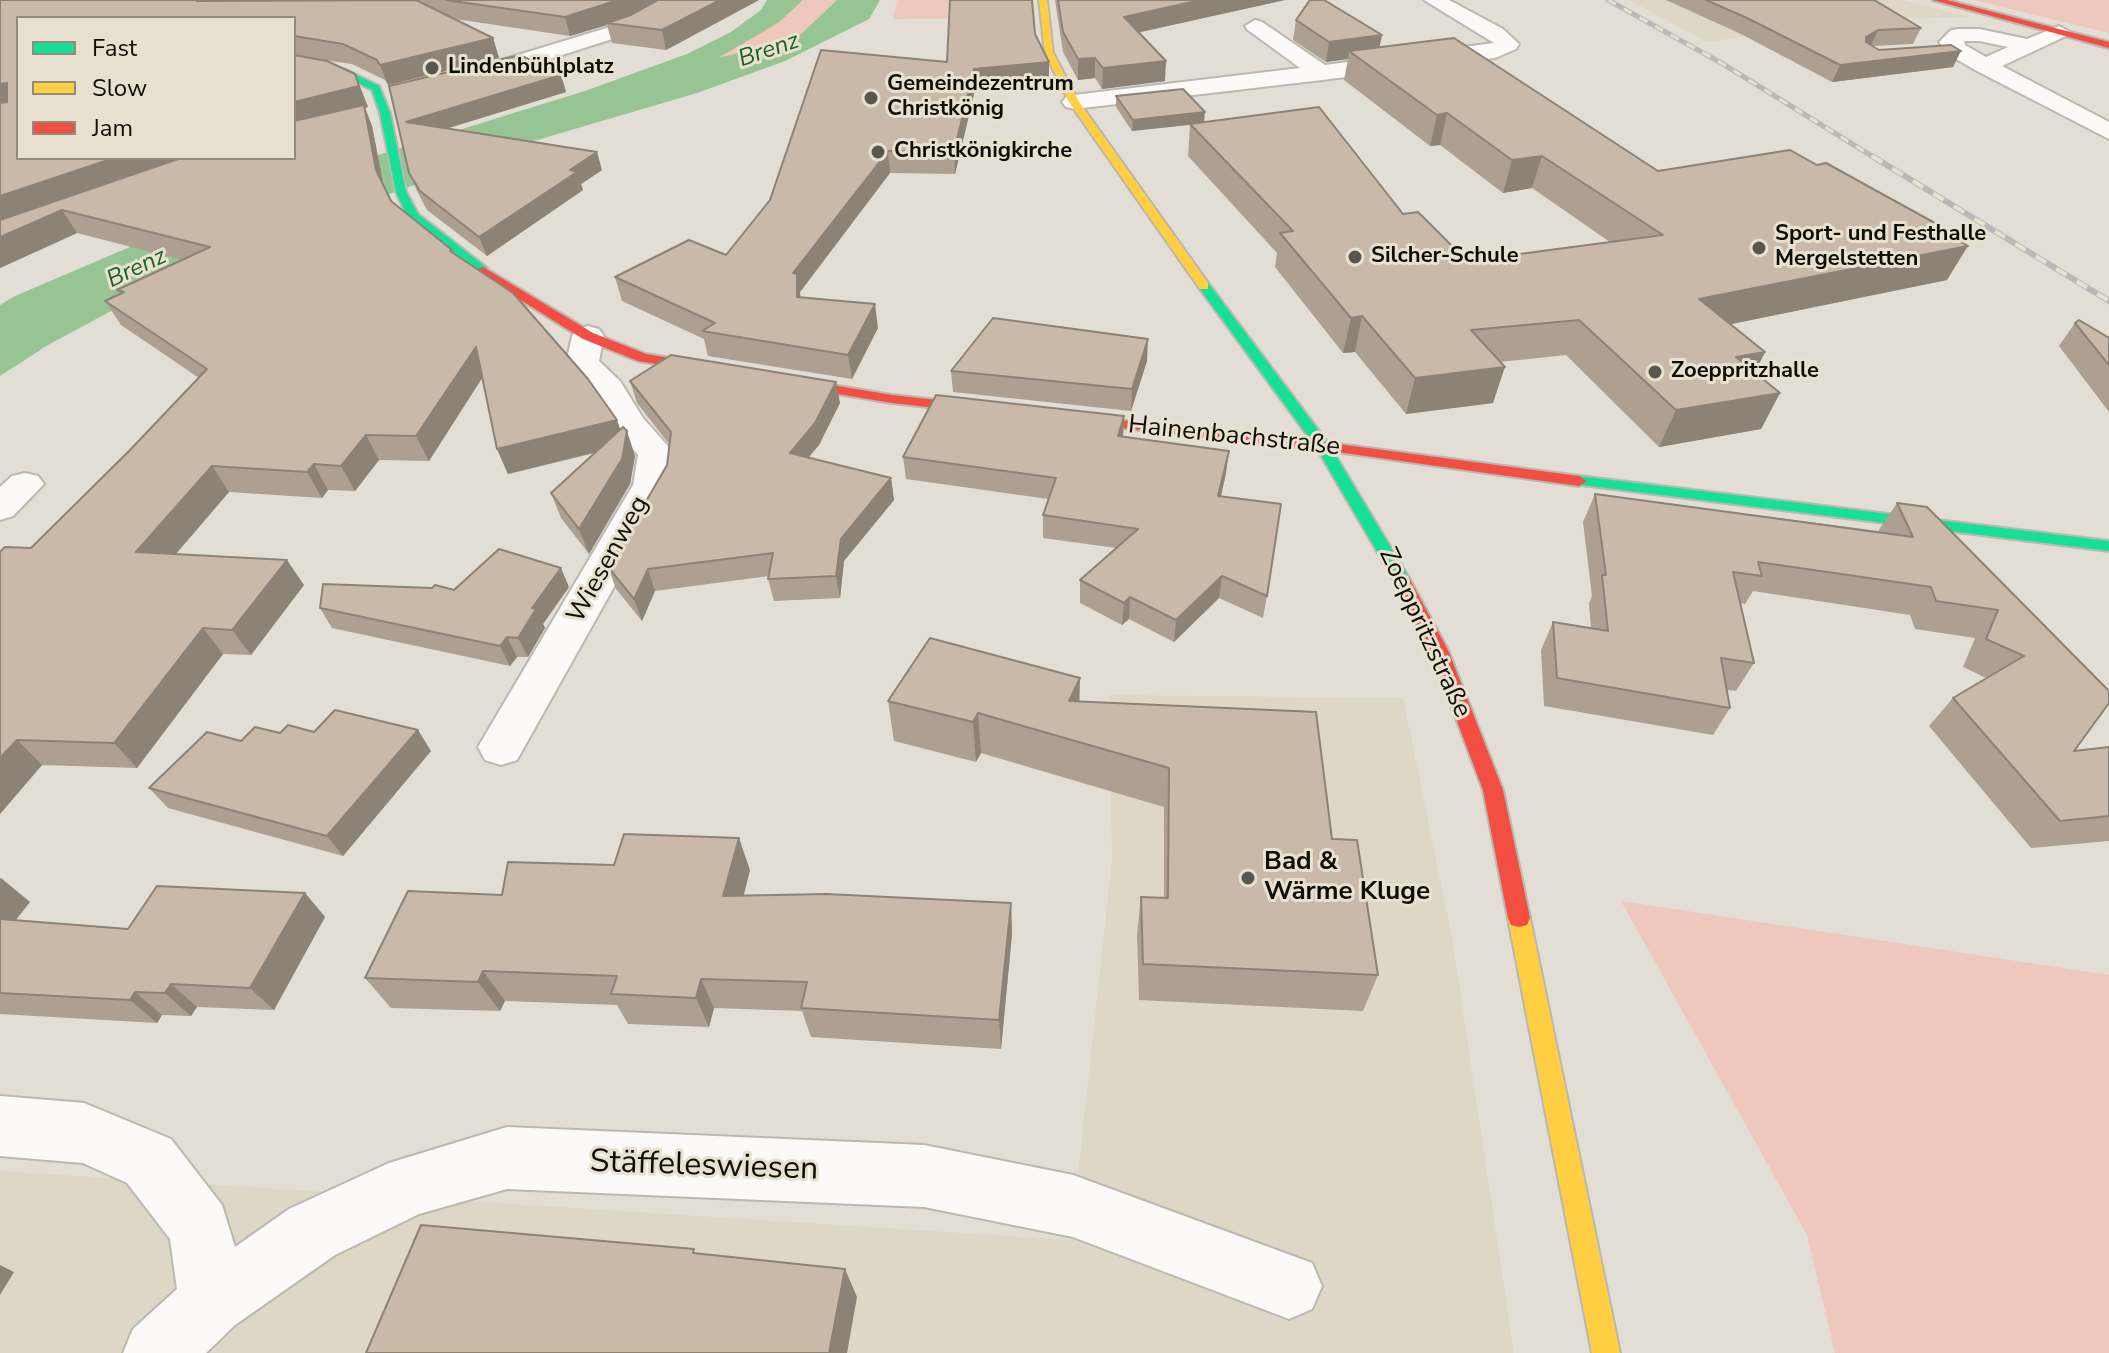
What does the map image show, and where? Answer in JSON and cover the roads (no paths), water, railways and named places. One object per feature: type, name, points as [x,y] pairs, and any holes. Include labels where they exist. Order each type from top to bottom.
[{"type":"street","points":[[450,82],[495,71],[627,28],[679,0]]},
{"type":"street","name":"Zoeppritzstraße","points":[[1043,0],[1049,53],[1074,102],[1164,232],[1323,446],[1382,541],[1439,650],[1493,790],[1606,1353]]},
{"type":"street","points":[[1074,102],[1495,51],[1508,44],[1496,33],[1434,0]]},
{"type":"street","points":[[1937,0],[2109,45]]},
{"type":"street","points":[[1255,26],[1322,73]]},
{"type":"street","points":[[1985,66],[2059,32]]},
{"type":"street","points":[[2027,45],[2003,38],[1959,35],[1950,42],[1957,50],[1985,66],[2109,132]]},
{"type":"street","points":[[1929,52],[1957,50]]},
{"type":"street","points":[[296,64],[357,76],[376,88],[387,101],[389,140],[406,204],[413,216],[490,277],[588,336],[643,358],[892,399],[1007,412]]},
{"type":"street","points":[[355,121],[387,101]]},
{"type":"street","name":"Wiesenweg","points":[[501,747],[652,485],[656,453],[629,424],[608,388],[582,363],[588,336]]},
{"type":"street","name":"Hainenbachstraße","points":[[1038,415],[1323,446],[1708,499],[1853,513],[2109,546]]},
{"type":"street","points":[[0,1126],[84,1133],[149,1161],[200,1227],[212,1302]]},
{"type":"street","name":"Stäffeleswiesen","points":[[157,1353],[212,1302],[312,1232],[411,1185],[507,1158],[924,1176],[1073,1206],[1289,1286]]},
{"type":"water","name":"Brenz","points":[[767,0],[803,0],[778,23],[718,58],[762,48],[801,34],[837,0],[880,0],[869,19],[785,61],[697,93],[476,158],[428,180],[204,261],[48,345],[0,376],[0,305],[15,296],[179,226],[365,159],[585,91],[687,54],[731,32],[761,10]]},
{"type":"railway","points":[[1608,0],[1723,64],[1875,158]]},
{"type":"railway","points":[[1872,156],[2109,301]]},
{"type":"place","name":"Lindenbühlplatz","points":[[432,68]]},
{"type":"place","name":"Gemeindezentrum Christkönig","points":[[871,98]]},
{"type":"place","name":"Christkönigkirche","points":[[878,152]]},
{"type":"place","name":"Sport- und Festhalle Mergelstetten","points":[[1759,248]]},
{"type":"place","name":"Silcher-Schule","points":[[1355,257]]},
{"type":"place","name":"Zoeppritzhalle","points":[[1655,372]]},
{"type":"place","name":"Bad & Wärme Kluge","points":[[1248,878]]}]
